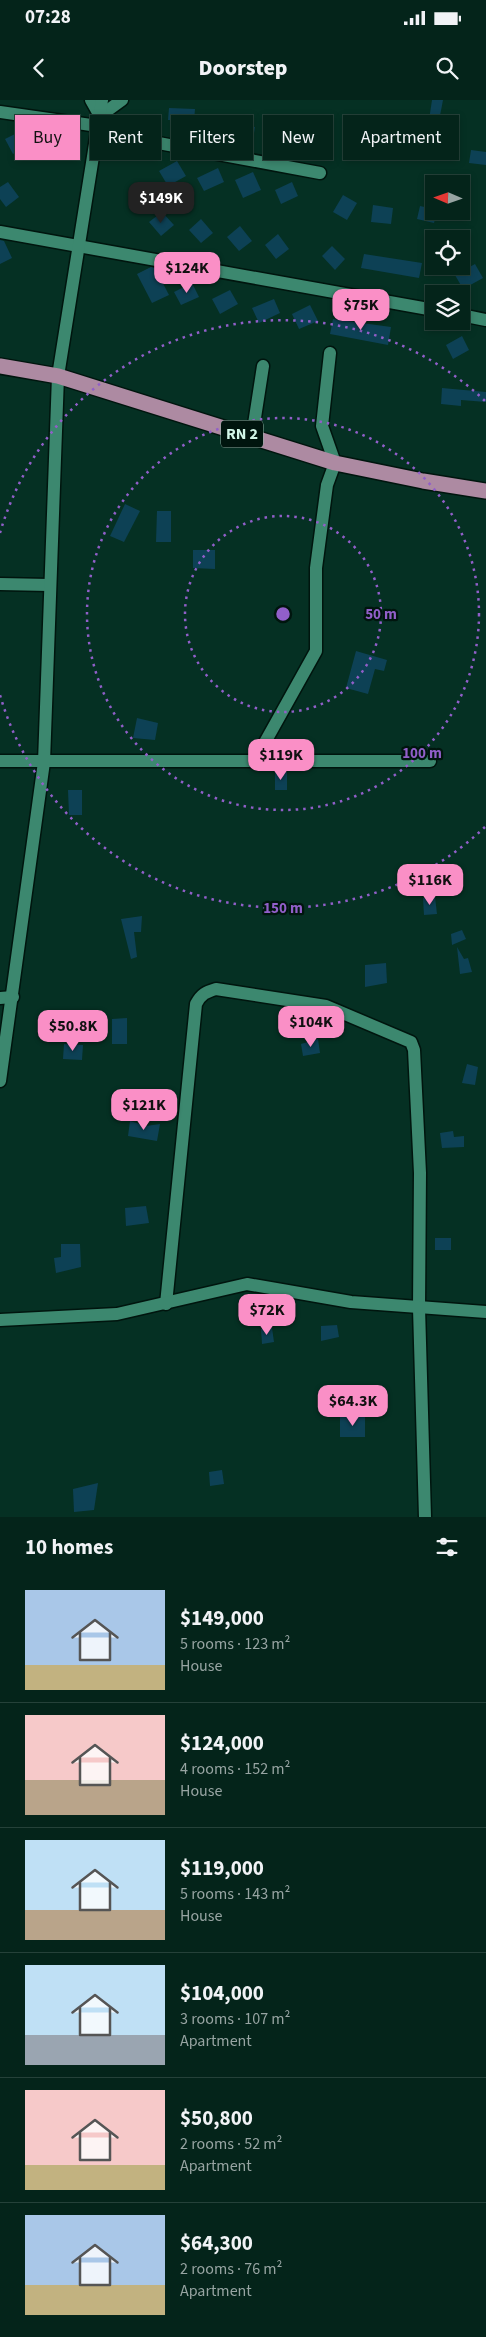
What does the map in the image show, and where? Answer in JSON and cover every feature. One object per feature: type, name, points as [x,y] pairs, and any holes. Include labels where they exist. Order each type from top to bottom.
[{"type":"main road","name":"RN 2","points":[[0,366],[58,376],[335,463],[423,481],[486,491]]},
{"type":"street","points":[[91,100],[97,115]]},
{"type":"street","points":[[100,115],[102,100]]},
{"type":"street","points":[[106,115],[122,100]]},
{"type":"street","points":[[0,112],[90,120]]},
{"type":"street","points":[[161,143],[320,173]]},
{"type":"street","points":[[0,1081],[6,998],[44,762],[58,376],[93,160]]},
{"type":"street","points":[[0,232],[425,308]]},
{"type":"street","points":[[470,317],[486,320]]},
{"type":"street","points":[[254,762],[316,651],[316,568],[327,485],[335,463],[322,426],[330,352]]},
{"type":"street","points":[[252,437],[262,366]]},
{"type":"street","points":[[0,584],[49,585]]},
{"type":"street","points":[[0,761],[430,761]]},
{"type":"street","points":[[166,1304],[196,1004],[199,997],[206,992],[216,989],[326,1006],[411,1042],[414,1050],[420,1173],[419,1308],[425,1517]]},
{"type":"street","points":[[0,1320],[117,1314],[247,1284],[352,1302],[486,1312]]},
{"type":"building","points":[[432,100],[443,100],[440,115],[430,115]]},
{"type":"building","points":[[169,108],[195,109],[194,115],[171,115],[171,120],[168,120]]},
{"type":"building","points":[[15,134],[15,153],[13,154],[5,139]]},
{"type":"building","points":[[471,150],[486,152],[486,165],[469,163]]},
{"type":"building","points":[[177,161],[186,176],[168,186],[159,171]]},
{"type":"building","points":[[218,168],[224,182],[204,191],[197,178]]},
{"type":"building","points":[[253,172],[261,190],[243,198],[235,180]]},
{"type":"building","points":[[8,182],[19,197],[6,207],[0,199],[0,187]]},
{"type":"building","points":[[292,182],[298,196],[281,204],[275,190]]},
{"type":"building","points":[[343,195],[357,203],[347,220],[333,212]]},
{"type":"building","points":[[373,205],[393,208],[391,224],[371,222]]},
{"type":"building","points":[[420,206],[425,207],[425,220],[435,220],[434,223],[417,219]]},
{"type":"building","points":[[162,212],[174,225],[161,236],[149,222]]},
{"type":"building","points":[[201,219],[213,233],[201,243],[189,230]]},
{"type":"building","points":[[240,226],[252,241],[239,251],[227,237]]},
{"type":"building","points":[[278,234],[289,249],[276,259],[265,245]]},
{"type":"building","points":[[0,240],[4,241],[12,258],[0,264]]},
{"type":"building","points":[[332,246],[345,259],[335,270],[322,256]]},
{"type":"building","points":[[364,254],[422,263],[419,278],[361,268]]},
{"type":"building","points":[[475,264],[483,278],[470,285],[461,285],[455,275],[470,275],[470,267]]},
{"type":"building","points":[[151,267],[155,268],[169,295],[152,303],[137,274]]},
{"type":"building","points":[[192,283],[199,297],[181,305],[174,292]]},
{"type":"building","points":[[230,290],[238,304],[220,314],[212,299]]},
{"type":"building","points":[[274,299],[280,313],[259,323],[252,308]]},
{"type":"building","points":[[310,305],[318,321],[299,329],[292,314]]},
{"type":"building","points":[[333,319],[391,327],[388,345],[330,334]]},
{"type":"building","points":[[462,336],[469,350],[453,359],[446,345]]},
{"type":"building","points":[[442,388],[486,392],[486,402],[461,400],[461,406],[441,404]]},
{"type":"building","points":[[125,504],[140,511],[124,542],[110,536]]},
{"type":"building","points":[[157,511],[171,511],[171,542],[156,542]]},
{"type":"building","points":[[193,550],[215,550],[215,569],[193,568]]},
{"type":"building","points":[[356,651],[387,660],[384,671],[375,669],[368,694],[346,688]]},
{"type":"building","points":[[137,718],[158,723],[155,740],[133,738]]},
{"type":"building","points":[[275,772],[287,772],[287,790],[275,790]]},
{"type":"building","points":[[68,790],[82,790],[82,815],[69,815]]},
{"type":"building","points":[[435,897],[437,914],[424,915],[423,898]]},
{"type":"building","points":[[142,916],[141,932],[134,932],[137,957],[131,959],[121,919]]},
{"type":"building","points":[[462,930],[466,939],[452,945],[451,934]]},
{"type":"building","points":[[457,947],[464,959],[468,958],[472,972],[460,974]]},
{"type":"building","points":[[386,963],[387,983],[365,987],[365,965]]},
{"type":"building","points":[[127,1018],[127,1044],[112,1044],[112,1019]]},
{"type":"building","points":[[318,1039],[320,1053],[303,1056],[301,1044]]},
{"type":"building","points":[[64,1044],[83,1045],[82,1060],[63,1059]]},
{"type":"building","points":[[467,1064],[478,1067],[475,1085],[462,1083]]},
{"type":"building","points":[[130,1121],[146,1126],[160,1124],[157,1141],[128,1136]]},
{"type":"building","points":[[453,1131],[454,1137],[464,1136],[464,1147],[442,1148],[440,1133]]},
{"type":"building","points":[[146,1206],[149,1223],[126,1226],[125,1208]]},
{"type":"building","points":[[435,1238],[451,1238],[451,1250],[435,1250]]},
{"type":"building","points":[[61,1244],[80,1244],[81,1267],[56,1273],[54,1258],[61,1257]]},
{"type":"building","points":[[337,1325],[339,1337],[321,1341],[321,1326]]},
{"type":"building","points":[[272,1328],[274,1342],[262,1344],[261,1329]]},
{"type":"building","points":[[365,1416],[365,1437],[340,1437],[340,1417]]},
{"type":"building","points":[[222,1470],[224,1484],[210,1486],[209,1472]]},
{"type":"building","points":[[98,1483],[94,1510],[74,1512],[73,1489]]}]
